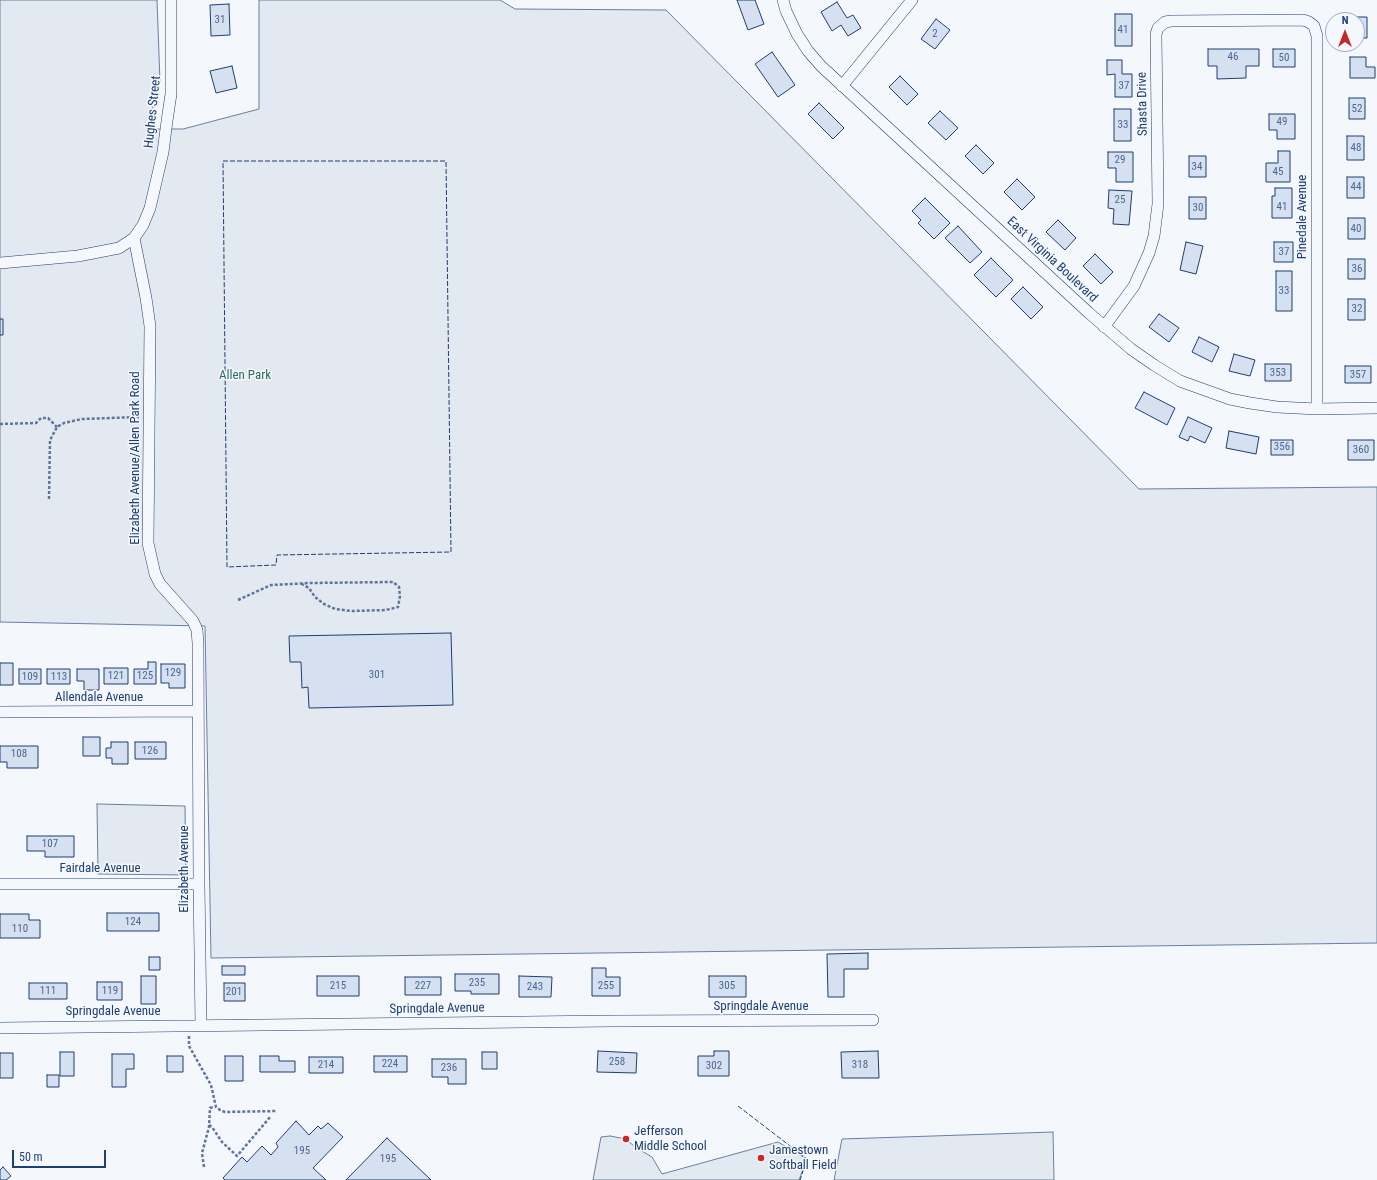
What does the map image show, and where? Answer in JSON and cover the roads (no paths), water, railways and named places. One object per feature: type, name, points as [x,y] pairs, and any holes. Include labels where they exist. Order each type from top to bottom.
[{"type":"street","name":"Hughes Street","points":[[134,238],[143,225],[150,208],[164,147],[171,88],[171,0]]},
{"type":"street","name":"East Virginia Boulevard","points":[[783,0],[786,11],[797,34],[808,51],[821,66],[1104,327],[1154,365],[1180,381],[1230,399],[1250,403],[1277,407],[1317,409],[1377,408]]},
{"type":"street","points":[[842,86],[912,0]]},
{"type":"street","name":"Shasta Drive","points":[[1104,327],[1134,286],[1154,236],[1158,204],[1156,34],[1158,28],[1165,22],[1171,21],[1303,20],[1314,26]]},
{"type":"street","name":"Pinedale Avenue","points":[[1314,26],[1317,36],[1317,409]]},
{"type":"street","points":[[0,263],[78,256],[119,248],[134,238]]},
{"type":"street","name":"Elizabeth Avenue/Allen Park Road","points":[[134,238],[150,326],[148,543],[155,574],[160,584],[193,621],[197,630],[198,711]]},
{"type":"street","name":"Allendale Avenue","points":[[0,712],[198,711]]},
{"type":"street","name":"Elizabeth Avenue","points":[[198,711],[201,1026]]},
{"type":"street","name":"Fairdale Avenue","points":[[0,884],[199,884]]},
{"type":"street","name":"Springdale Avenue","points":[[0,1028],[604,1021],[873,1020]]},
{"type":"place","name":"Jefferson Middle School","points":[[626,1139]]},
{"type":"place","name":"Jamestown Softball Field","points":[[761,1158]]},
{"type":"park label","name":"Allen Park","points":[[245,376]]}]
